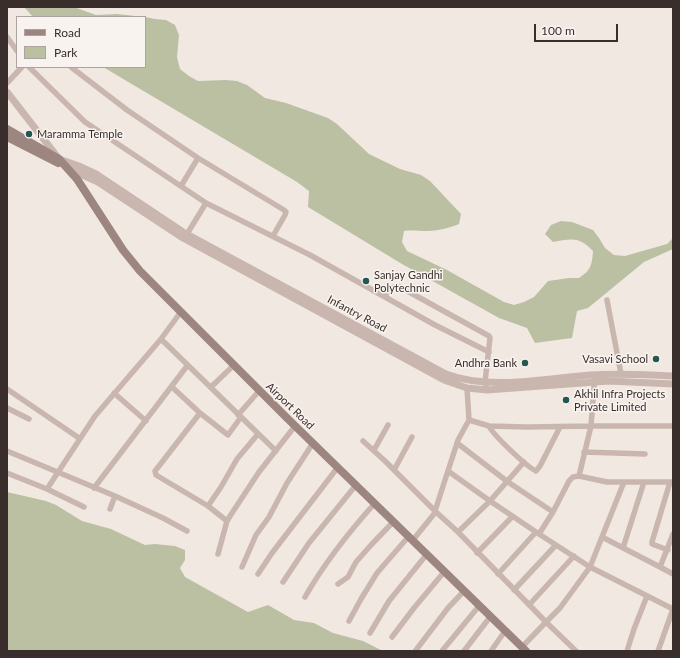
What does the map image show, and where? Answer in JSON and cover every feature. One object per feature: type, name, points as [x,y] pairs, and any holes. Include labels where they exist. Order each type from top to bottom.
[{"type":"main road","points":[[7,129],[60,159]]},
{"type":"main road","points":[[7,137],[65,167]]},
{"type":"main road","name":"Airport Road","points":[[60,159],[65,167],[77,179],[127,255],[140,271],[180,313],[524,649]]},
{"type":"street","points":[[7,37],[15,44]]},
{"type":"street","points":[[7,83],[21,68]]},
{"type":"street","points":[[30,68],[85,122],[206,203],[273,236],[435,325],[489,352]]},
{"type":"street","points":[[72,68],[127,110],[198,158],[284,210],[286,212],[285,215],[273,236]]},
{"type":"street","points":[[7,92],[60,159]]},
{"type":"street","points":[[181,186],[198,158]]},
{"type":"street","name":"Infantry Road","points":[[60,159],[96,174],[187,234],[441,372],[466,380],[486,382],[595,378],[609,381],[673,384]]},
{"type":"street","name":"Infantry Road","points":[[65,167],[93,179],[166,228],[265,284],[420,368],[444,380],[467,388],[487,390],[621,374],[673,376]]},
{"type":"street","points":[[187,234],[206,203]]},
{"type":"street","points":[[384,296],[394,287],[400,287],[486,334],[490,338],[486,382],[487,390]]},
{"type":"street","points":[[607,300],[621,374]]},
{"type":"street","points":[[46,489],[95,416],[180,313]]},
{"type":"street","points":[[160,339],[276,451]]},
{"type":"street","points":[[211,388],[234,365]]},
{"type":"street","points":[[94,488],[188,366]]},
{"type":"street","points":[[579,476],[591,426],[595,378]]},
{"type":"street","points":[[172,387],[200,413],[228,435],[259,390]]},
{"type":"street","points":[[349,620],[377,573],[434,514],[457,443],[469,420],[467,388]]},
{"type":"street","points":[[7,389],[79,438]]},
{"type":"street","points":[[114,393],[146,421]]},
{"type":"street","points":[[7,408],[29,419]]},
{"type":"street","points":[[200,413],[155,471],[156,475],[208,506],[227,521]]},
{"type":"street","points":[[469,420],[489,426],[673,426]]},
{"type":"street","points":[[374,450],[388,425]]},
{"type":"street","points":[[218,554],[227,521],[259,472],[295,426]]},
{"type":"street","points":[[489,426],[493,434],[534,470],[538,469],[560,426]]},
{"type":"street","points":[[208,506],[237,459],[258,434]]},
{"type":"street","points":[[394,470],[412,437]]},
{"type":"street","points":[[363,441],[458,532],[576,651]]},
{"type":"street","points":[[242,567],[256,535],[269,517],[287,484],[313,443]]},
{"type":"street","points":[[457,443],[508,482],[553,512]]},
{"type":"street","points":[[7,451],[114,496],[168,520],[187,531]]},
{"type":"street","points":[[584,452],[645,454]]},
{"type":"street","points":[[458,532],[508,482],[524,462]]},
{"type":"street","points":[[258,574],[272,552],[338,467]]},
{"type":"street","points":[[448,471],[512,517],[590,567],[673,609],[658,651]]},
{"type":"street","points":[[7,473],[84,507]]},
{"type":"street","points":[[498,574],[537,533],[553,512],[571,479],[579,476],[607,482],[672,482],[652,542],[652,544],[668,550]]},
{"type":"street","points":[[524,649],[546,622],[560,608],[590,567],[624,482]]},
{"type":"street","points":[[623,548],[644,482]]},
{"type":"street","points":[[283,582],[314,538],[356,485]]},
{"type":"street","points":[[110,509],[114,496]]},
{"type":"street","points":[[305,597],[347,534],[375,503]]},
{"type":"street","points":[[478,553],[512,517]]},
{"type":"street","points":[[338,584],[348,577],[356,562],[394,521]]},
{"type":"street","points":[[660,567],[668,550],[673,534]]},
{"type":"street","points":[[602,537],[673,574]]},
{"type":"street","points":[[514,590],[556,545]]},
{"type":"street","points":[[370,633],[389,601],[427,554]]},
{"type":"street","points":[[529,604],[574,556]]},
{"type":"street","points":[[392,637],[444,572]]},
{"type":"street","points":[[416,650],[448,608],[464,591]]},
{"type":"street","points":[[627,651],[646,596]]},
{"type":"street","points":[[442,651],[480,606]]},
{"type":"street","points":[[464,651],[490,617]]},
{"type":"street","points":[[491,651],[505,631]]},
{"type":"green space","points":[[24,7],[74,7],[96,15],[117,14],[136,16],[32,16]]},
{"type":"green space","points":[[146,17],[166,20],[175,25],[179,35],[177,57],[180,69],[189,76],[198,81],[237,81],[247,85],[265,98],[286,103],[328,118],[337,124],[369,154],[400,169],[421,175],[430,181],[461,214],[459,224],[435,230],[404,231],[402,242],[407,251],[447,270],[504,302],[514,305],[524,302],[534,297],[548,281],[579,278],[588,270],[591,264],[593,251],[588,246],[574,240],[553,242],[545,234],[551,225],[561,221],[572,222],[593,230],[605,248],[614,255],[625,256],[667,244],[673,238],[673,249],[644,262],[588,308],[577,311],[572,338],[535,343],[527,328],[499,318],[402,264],[308,207],[309,191],[297,182],[105,68],[146,68]]},
{"type":"green space","points":[[7,492],[46,501],[56,505],[82,521],[111,529],[145,545],[155,544],[175,546],[185,550],[185,560],[180,568],[185,577],[248,612],[268,605],[294,620],[314,623],[333,633],[363,641],[383,651],[7,651]]},
{"type":"place","name":"Maramma Temple","points":[[29,134]]},
{"type":"place","name":"Sanjay Gandhi Polytechnic","points":[[366,281]]},
{"type":"place","name":"Vasavi School","points":[[656,359]]},
{"type":"place","name":"Andhra Bank","points":[[525,363]]},
{"type":"place","name":"Akhil Infra Projects Private Limited","points":[[566,400]]}]
